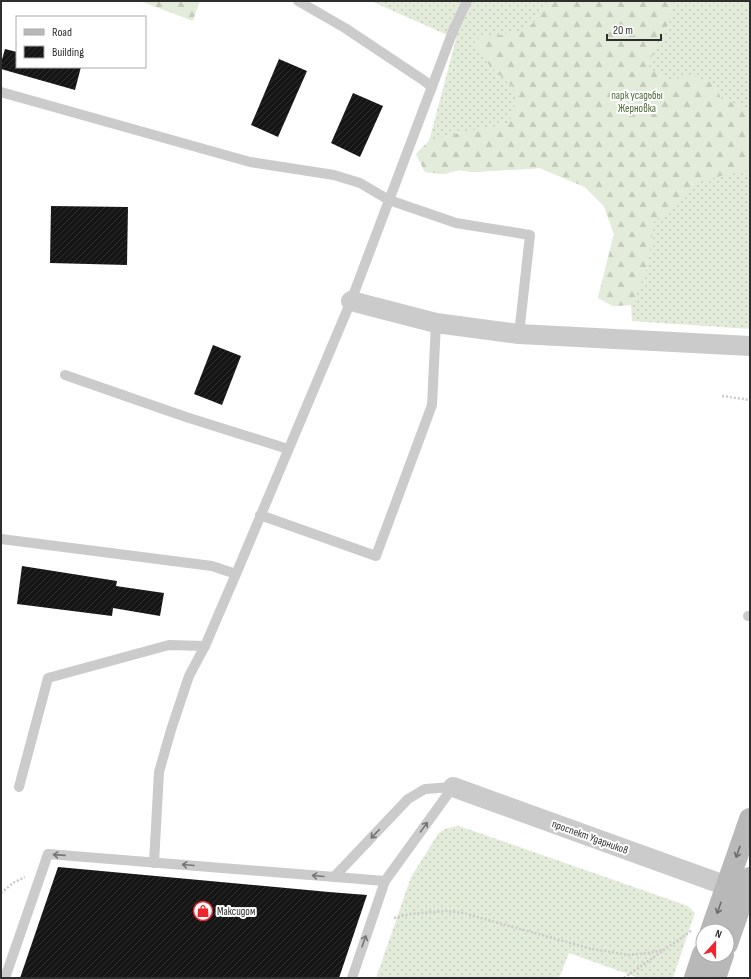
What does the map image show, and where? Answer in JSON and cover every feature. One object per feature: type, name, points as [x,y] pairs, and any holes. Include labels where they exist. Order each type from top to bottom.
[{"type":"main road","points":[[707,923],[727,886],[750,819]]},
{"type":"main road","points":[[734,923],[750,878]]},
{"type":"main road","points":[[694,978],[700,963]]},
{"type":"main road","points":[[715,978],[720,963]]},
{"type":"street","points":[[351,301],[436,323],[519,334],[750,346]]},
{"type":"street","name":"проспект Ударников","points":[[452,787],[727,886]]},
{"type":"lane","points":[[298,1],[345,28],[424,80],[432,87]]},
{"type":"lane","points":[[154,863],[159,772],[189,676],[205,646],[351,301],[453,31],[467,1]]},
{"type":"lane","points":[[1,92],[250,162],[334,175],[360,183],[389,200],[456,224],[530,235],[519,334]]},
{"type":"lane","points":[[260,516],[376,556],[432,405],[436,323]]},
{"type":"lane","points":[[64,375],[186,417],[288,449]]},
{"type":"lane","points":[[1,539],[212,566],[236,574]]},
{"type":"lane","points":[[19,787],[48,678],[169,645],[205,646]]},
{"type":"lane","points":[[334,877],[408,800],[424,790],[452,787]]},
{"type":"lane","points":[[352,978],[385,881],[452,787]]},
{"type":"lane","points":[[5,978],[48,854],[385,881]]},
{"type":"path","points":[[722,396],[750,400]]},
{"type":"path","points":[[1,893],[13,882],[42,871]]},
{"type":"path","points":[[394,918],[410,914],[446,911],[463,913],[592,949],[629,955],[664,950]]},
{"type":"path","points":[[624,978],[664,950],[695,934]]},
{"type":"green space","points":[[140,1],[200,1],[193,21]]},
{"type":"green space","name":"парк усадьбы Жерновка","points":[[371,1],[750,1],[750,329],[632,321],[631,305],[613,306],[598,298],[614,234],[604,206],[585,187],[540,168],[472,172],[459,170],[444,174],[425,172],[416,154],[429,141],[456,39]]},
{"type":"green space","name":"парк усадьбы Жерновка","points":[[549,1],[673,1],[669,23],[656,42],[649,68],[670,80],[692,75],[715,84],[721,99],[748,108],[750,107],[750,171],[748,170],[728,174],[695,183],[673,207],[654,221],[648,266],[632,305],[613,306],[598,298],[614,234],[604,206],[585,187],[540,168],[472,172],[459,170],[444,174],[425,172],[416,154],[429,141],[463,132],[508,124],[516,100],[513,87],[492,68],[477,50],[478,37],[518,32],[535,22]]},
{"type":"green space","points":[[459,826],[688,906],[695,913],[673,978],[639,978],[569,953],[559,978],[376,978],[411,877],[438,834],[448,828]]},
{"type":"building","points":[[5,49],[16,52],[16,68],[81,68],[75,90],[1,69]]},
{"type":"building","points":[[279,59],[307,71],[278,137],[251,125]]},
{"type":"building","points":[[353,93],[383,106],[360,157],[331,143]]},
{"type":"building","points":[[51,206],[128,207],[127,265],[50,263]]},
{"type":"building","points":[[213,345],[241,356],[222,405],[194,394]]},
{"type":"building","points":[[22,566],[117,581],[116,586],[164,593],[160,616],[113,608],[112,616],[17,604]]},
{"type":"building","name":"Максидом","points":[[58,867],[367,895],[339,978],[20,978]]},
{"type":"place","name":"Максидом","points":[[203,911]]}]
